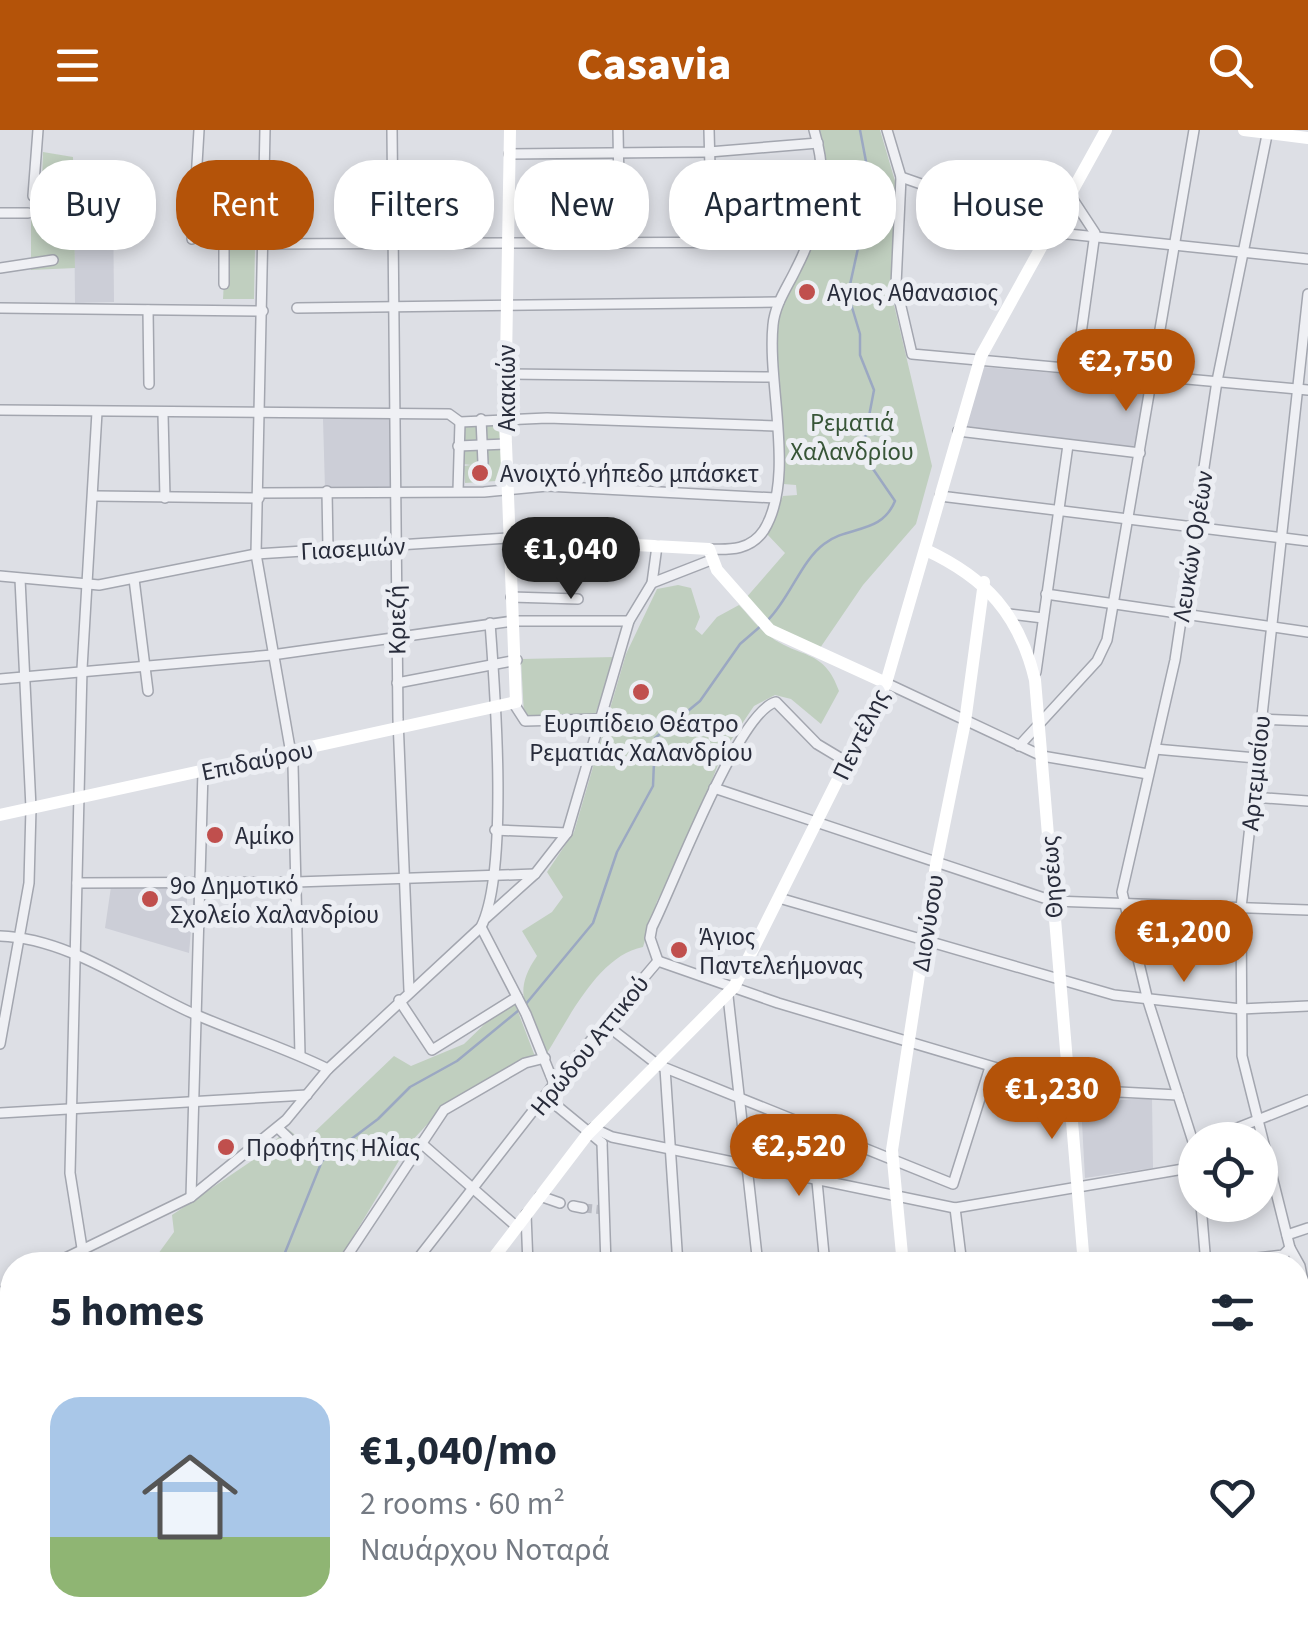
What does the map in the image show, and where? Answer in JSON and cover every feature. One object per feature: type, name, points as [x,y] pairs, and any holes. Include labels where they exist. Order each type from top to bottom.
[{"type":"street","points":[[36,160],[38,130]]},
{"type":"street","points":[[197,160],[198,130]]},
{"type":"street","points":[[264,160],[265,130]]},
{"type":"street","name":"Κριεζή","points":[[391,160],[392,130]]},
{"type":"street","name":"Ακακιών","points":[[510,130],[505,418],[516,660],[514,704]]},
{"type":"street","points":[[618,130],[618,160]]},
{"type":"street","points":[[709,130],[710,160]]},
{"type":"street","points":[[814,130],[820,160]]},
{"type":"street","points":[[887,130],[901,177],[896,284],[912,354],[1303,389]]},
{"type":"street","name":"Πεντέλης","points":[[1079,179],[1106,130]]},
{"type":"street","points":[[1019,746],[1101,655],[1130,520],[1194,130]]},
{"type":"street","points":[[1244,130],[1308,138]]},
{"type":"street","name":"Λευκών Ορέων","points":[[1121,902],[1181,616],[1217,381],[1268,131]]},
{"type":"street","points":[[509,154],[710,152],[818,143]]},
{"type":"street","points":[[901,177],[916,182]]},
{"type":"street","points":[[1076,370],[1094,240],[1094,231],[1079,208]]},
{"type":"street","points":[[0,213],[28,214]]},
{"type":"street","points":[[1079,237],[1308,259]]},
{"type":"street","points":[[494,243],[514,243]]},
{"type":"street","points":[[224,250],[224,284]]},
{"type":"street","points":[[263,250],[256,554],[294,774],[300,1055]]},
{"type":"street","name":"Κριεζή","points":[[390,250],[396,416],[397,683],[409,990]]},
{"type":"street","points":[[652,583],[710,555],[754,541],[768,521],[774,498],[776,426],[773,321],[804,250]]},
{"type":"street","name":"Πεντέλης","points":[[498,1252],[592,1130],[662,1066],[731,992],[886,682],[979,362],[1039,250]]},
{"type":"street","points":[[0,268],[53,260]]},
{"type":"street","name":"Αρτεμισίου","points":[[1289,1250],[1242,1056],[1241,908],[1281,538],[1303,389],[1308,294]]},
{"type":"street","points":[[297,308],[779,302]]},
{"type":"street","points":[[0,308],[263,311]]},
{"type":"street","points":[[148,310],[149,384]]},
{"type":"street","points":[[986,346],[1007,364]]},
{"type":"street","points":[[506,374],[772,377]]},
{"type":"street","points":[[0,410],[262,416],[449,414],[460,422],[505,418],[776,426]]},
{"type":"street","points":[[78,1250],[70,1173],[78,797],[98,412]]},
{"type":"street","points":[[163,414],[165,498]]},
{"type":"street","points":[[480,419],[483,463]]},
{"type":"street","name":"Ακακιών","points":[[458,492],[460,422]]},
{"type":"street","points":[[958,430],[1140,454]]},
{"type":"street","points":[[458,446],[506,444]]},
{"type":"street","points":[[1035,680],[1068,444]]},
{"type":"street","points":[[96,496],[458,492],[547,486],[774,498]]},
{"type":"street","points":[[327,491],[328,549]]},
{"type":"street","points":[[940,496],[1308,541]]},
{"type":"street","name":"Γιασεμιών","points":[[0,576],[88,586],[256,554],[508,538],[657,546],[710,555]]},
{"type":"street","points":[[74,1252],[191,1197],[278,1128],[328,1069],[535,874],[566,833],[629,622],[652,583],[657,546]]},
{"type":"street","name":"Θησέως","points":[[926,550],[984,582],[1010,614],[1035,680],[1083,1252]]},
{"type":"street","points":[[710,555],[756,618],[770,630],[1042,756],[1148,774]]},
{"type":"street","points":[[0,1044],[4,1000],[23,937],[31,808],[20,579]]},
{"type":"street","points":[[134,579],[148,691]]},
{"type":"street","name":"Διονύσου","points":[[901,1252],[892,1160],[936,865],[965,722],[984,582]]},
{"type":"street","points":[[1046,594],[1271,630],[1308,632]]},
{"type":"street","points":[[511,597],[578,599]]},
{"type":"street","points":[[1010,614],[1043,618]]},
{"type":"street","points":[[0,679],[272,655],[490,623],[629,622]]},
{"type":"street","points":[[490,623],[497,710],[495,830],[492,877],[483,922],[554,1084]]},
{"type":"street","points":[[397,683],[516,660]]},
{"type":"street","name":"Ηρώδου Αττικού","points":[[423,1252],[554,1084],[658,961],[650,938],[652,927],[714,788],[759,711],[772,702],[780,705],[817,744],[847,762]]},
{"type":"street","points":[[514,704],[525,721],[598,719]]},
{"type":"street","name":"Επιδαύρου","points":[[0,815],[514,704]]},
{"type":"street","points":[[1261,719],[1308,722]]},
{"type":"street","points":[[1155,748],[1256,758]]},
{"type":"street","points":[[191,1197],[203,771]]},
{"type":"street","points":[[714,788],[1053,902],[1308,910]]},
{"type":"street","points":[[1252,797],[1308,801]]},
{"type":"street","points":[[495,830],[566,833]]},
{"type":"street","points":[[77,882],[198,884],[535,874]]},
{"type":"street","points":[[779,898],[1059,981],[1148,1001],[1241,1009],[1308,1006]]},
{"type":"street","points":[[1121,902],[1187,1122]]},
{"type":"street","points":[[0,936],[23,937],[75,956],[196,1014],[328,1069]]},
{"type":"street","points":[[658,961],[731,992],[1068,1089]]},
{"type":"street","points":[[731,992],[756,1252]]},
{"type":"street","points":[[399,1000],[432,1050],[519,999]]},
{"type":"street","points":[[606,1024],[662,1066],[953,1184],[990,1066]]},
{"type":"street","points":[[351,1252],[444,1110],[525,1063],[545,1058]]},
{"type":"street","points":[[662,1066],[677,1252]]},
{"type":"street","points":[[1099,1091],[1178,1095]]},
{"type":"street","points":[[0,1113],[307,1095]]},
{"type":"street","points":[[546,1097],[592,1130],[612,1137],[955,1208],[1178,1170]]},
{"type":"street","points":[[1258,1121],[1308,1100]]},
{"type":"street","points":[[278,1128],[299,1148]]},
{"type":"street","points":[[812,1129],[824,1252]]},
{"type":"street","points":[[592,1130],[602,1143],[606,1252]]},
{"type":"street","points":[[602,1143],[612,1137]]},
{"type":"street","points":[[420,1143],[517,1227]]},
{"type":"street","points":[[540,1196],[560,1202]]},
{"type":"street","points":[[955,1208],[960,1252]]},
{"type":"street","points":[[526,1214],[527,1252]]},
{"type":"street","points":[[1203,1222],[1205,1252]]},
{"type":"street","points":[[1287,1234],[1308,1228]]},
{"type":"street","points":[[1277,1252],[1289,1250]]},
{"type":"shaded area","points":[[74,250],[113,250],[114,302],[75,303]]},
{"type":"shaded area","points":[[983,367],[1146,381],[1137,448],[966,427]]},
{"type":"shaded area","points":[[389,416],[392,487],[325,489],[323,419]]},
{"type":"shaded area","points":[[111,887],[192,889],[193,894],[187,895],[187,908],[193,908],[189,953],[105,928]]},
{"type":"shaded area","points":[[1152,1097],[1153,1168],[1085,1178],[1081,1104]]},
{"type":"green space","name":"Ρεματιά Χαλανδρίου","points":[[818,130],[880,130],[889,160],[825,160]]},
{"type":"green space","points":[[43,152],[73,157],[73,160],[43,160]]},
{"type":"green space","points":[[31,250],[75,250],[75,268],[31,270]]},
{"type":"green space","points":[[226,250],[255,250],[254,299],[223,299]]},
{"type":"green space","name":"Ρεματιά Χαλανδρίου","points":[[808,250],[893,250],[891,292],[932,466],[916,524],[863,585],[818,651],[776,630],[745,599],[785,553],[766,533],[783,496],[797,495],[796,485],[783,484],[774,328]]},
{"type":"green space","points":[[499,421],[502,484],[465,483],[464,466],[471,465],[463,464],[461,423]]},
{"type":"green space","points":[[678,585],[691,588],[700,617],[695,629],[702,635],[717,617],[739,605],[778,642],[818,660],[839,691],[821,724],[791,699],[775,695],[754,706],[723,752],[681,859],[657,901],[643,947],[627,952],[599,975],[547,1053],[525,1004],[524,982],[537,956],[522,931],[552,912],[563,897],[547,872],[574,832],[626,654],[657,589]]},
{"type":"green space","points":[[615,657],[595,715],[527,719],[524,715],[521,659]]},
{"type":"green space","points":[[515,1004],[536,1059],[480,1090],[448,1102],[409,1144],[344,1252],[159,1252],[174,1232],[172,1215],[253,1160],[288,1129],[304,1142],[394,1056],[411,1066],[464,1044],[494,1015]]},
{"type":"waterway","points":[[768,620],[816,551],[833,538],[873,525],[889,512],[895,501],[862,453],[874,390],[860,355],[860,334],[848,294],[867,207],[868,172],[860,130]]},
{"type":"waterway","points":[[525,1005],[593,923],[617,852],[653,786],[655,738],[700,701],[740,644],[762,625]]},
{"type":"waterway","points":[[285,1252],[322,1161],[378,1119],[410,1087],[457,1061],[519,1010]]},
{"type":"tunnel","points":[[583,1208],[604,1210]]},
{"type":"place","name":"Αγιος Αθανασιος","points":[[807,292]]},
{"type":"place","name":"Ανοιχτό γήπεδο μπάσκετ","points":[[480,473]]},
{"type":"place","name":"Ευριπίδειο Θέατρο Ρεματιάς Χαλανδρίου","points":[[641,692]]},
{"type":"place","name":"Αμίκο","points":[[215,835]]},
{"type":"place","name":"9ο Δημοτικό Σχολείο Χαλανδρίου","points":[[150,899]]},
{"type":"place","name":"Άγιος Παντελεήμονας","points":[[679,950]]},
{"type":"place","name":"Προφήτης Ηλίας","points":[[226,1147]]}]
